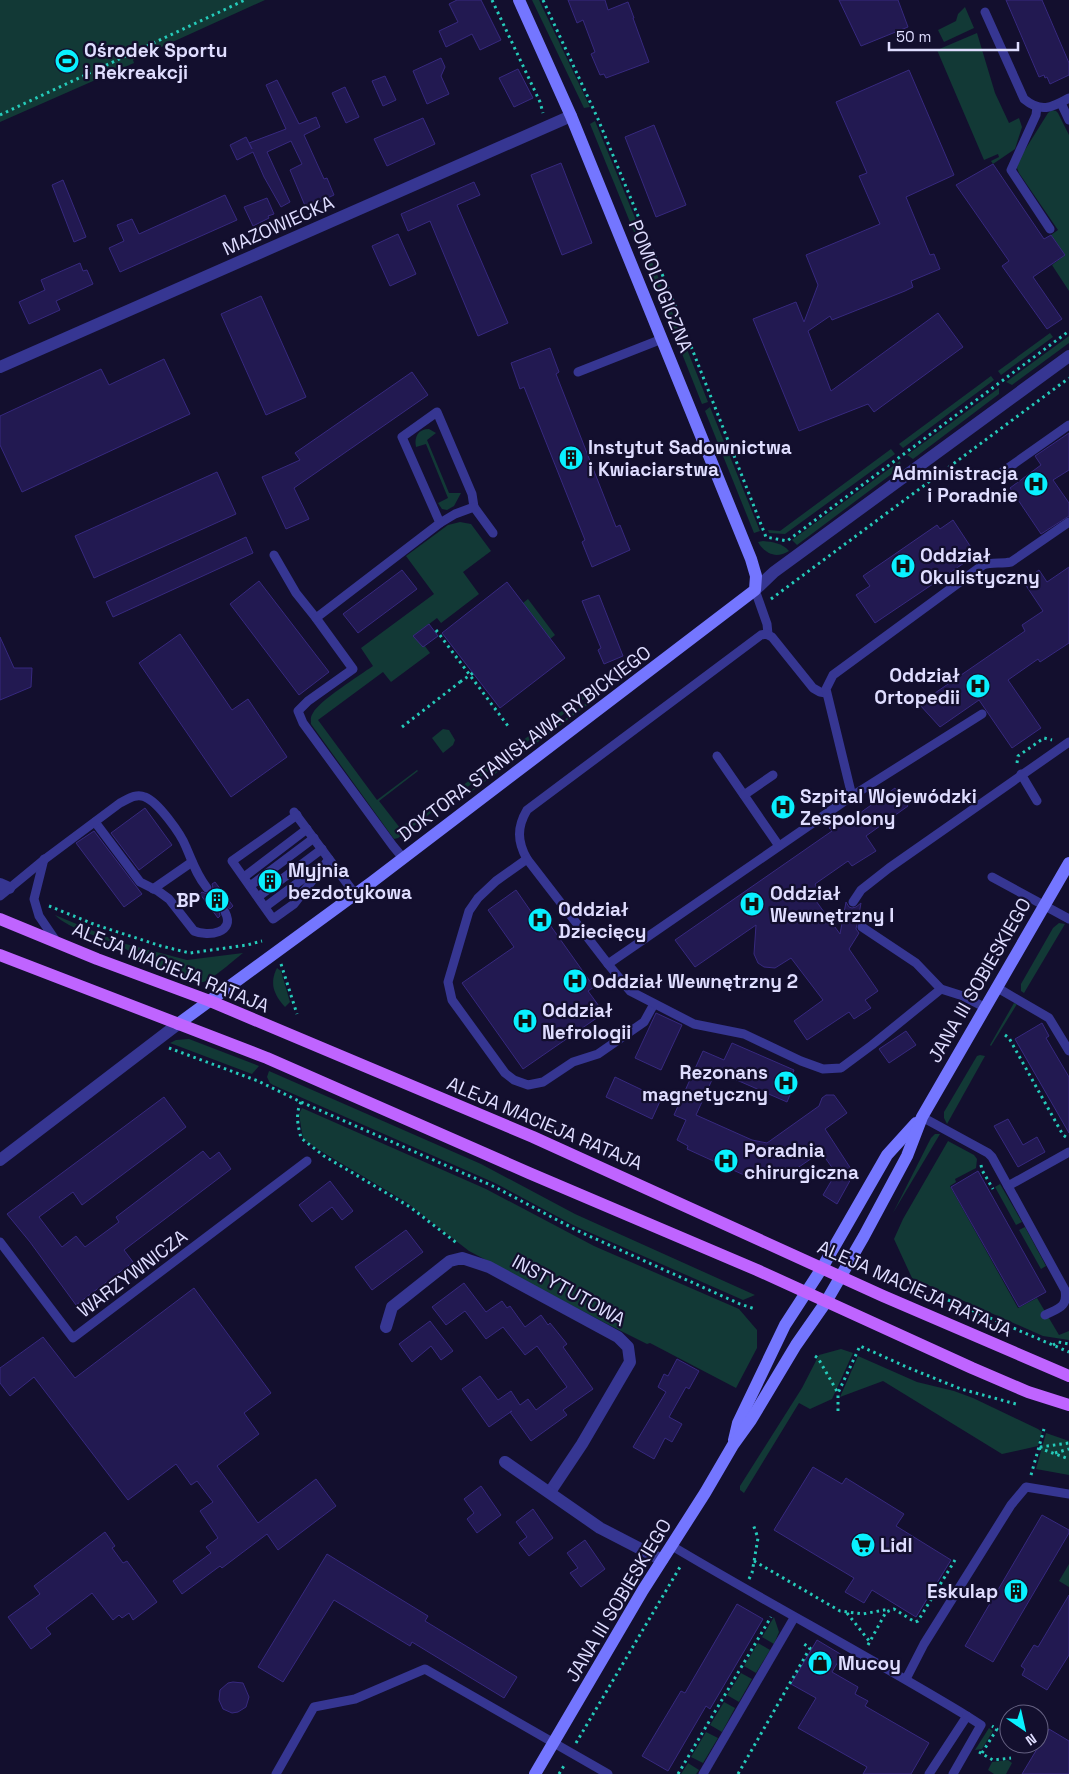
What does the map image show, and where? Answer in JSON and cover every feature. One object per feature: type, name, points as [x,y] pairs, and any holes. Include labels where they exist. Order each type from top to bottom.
[{"type":"main road","name":"ALEJA MACIEJA RATAJA","points":[[0,919],[97,959],[210,1001],[533,1137],[822,1268],[1069,1376]]},
{"type":"main road","points":[[0,955],[267,1058],[520,1170],[757,1270],[1028,1392],[1069,1405]]},
{"type":"street","name":"POMOLOGICZNA","points":[[519,0],[571,116],[751,559],[756,576],[755,590]]},
{"type":"street","name":"MAZOWIECKA","points":[[0,367],[571,116]]},
{"type":"street","name":"DOKTORA STANISŁAWA RYBICKIEGO","points":[[0,1160],[178,1024],[403,858],[755,590],[774,572],[1069,356]]},
{"type":"street","name":"JANA III SOBIESKIEGO","points":[[535,1774],[662,1560],[796,1345],[826,1302],[907,1156],[922,1117],[1069,863]]},
{"type":"street","name":"JANA III SOBIESKIEGO","points":[[733,1445],[738,1423],[785,1325],[822,1268],[887,1155],[922,1117]]},
{"type":"street","points":[[386,1327],[392,1307],[450,1261],[462,1258],[467,1260]]},
{"type":"street","name":"INSTYTUTOWA","points":[[467,1260],[489,1267],[572,1311],[618,1336],[628,1347],[630,1362],[582,1444],[550,1492]]},
{"type":"street","points":[[504,1462],[600,1528],[662,1560]]},
{"type":"lane","points":[[985,12],[1024,99],[1032,106],[1045,109],[1065,100],[1069,120]]},
{"type":"lane","points":[[1037,107],[1036,115],[1011,170],[1050,229]]},
{"type":"lane","points":[[578,372],[662,339]]},
{"type":"lane","points":[[440,523],[402,437],[436,412],[472,494],[474,507],[493,533]]},
{"type":"lane","points":[[998,474],[1069,425]]},
{"type":"lane","points":[[316,618],[440,523],[455,514],[474,507]]},
{"type":"lane","points":[[852,796],[826,693],[833,674],[983,565],[1011,562],[1069,522]]},
{"type":"lane","points":[[274,555],[296,593],[353,669],[308,701],[298,711],[303,723],[403,858]]},
{"type":"lane","points":[[755,590],[767,624],[768,634],[813,688],[826,693]]},
{"type":"lane","points":[[768,634],[761,635],[527,810],[520,821],[520,846],[527,859],[630,991],[694,1024],[744,1034],[801,1061],[823,1069],[840,1068],[872,1045],[941,989]]},
{"type":"lane","points":[[608,964],[852,796],[982,714]]},
{"type":"lane","points":[[852,902],[861,890],[889,868],[1069,742]]},
{"type":"lane","points":[[717,756],[779,846]]},
{"type":"lane","points":[[1022,774],[1038,801]]},
{"type":"lane","points":[[744,795],[773,775]]},
{"type":"lane","points":[[3,889],[120,803],[133,796],[145,796],[166,816],[186,846],[198,877],[207,888]]},
{"type":"lane","points":[[329,859],[294,904],[273,919],[232,860],[295,813],[355,894]]},
{"type":"lane","points":[[95,822],[140,882],[169,899],[191,928],[197,932],[223,930],[228,922],[225,912]]},
{"type":"lane","points":[[244,877],[307,830]]},
{"type":"lane","points":[[250,886],[314,838]]},
{"type":"lane","points":[[258,897],[322,849]]},
{"type":"lane","points":[[44,859],[34,899],[39,916],[56,942]]},
{"type":"lane","points":[[265,907],[329,859]]},
{"type":"lane","points":[[527,859],[496,881],[478,898],[470,911],[448,982],[452,1000],[505,1073],[514,1080],[528,1085],[543,1082],[573,1062],[598,1054],[644,1022],[654,1004]]},
{"type":"lane","points":[[153,889],[192,862]]},
{"type":"lane","points":[[992,877],[1069,919]]},
{"type":"lane","points":[[862,927],[916,962],[941,989],[963,996],[984,1007]]},
{"type":"lane","points":[[996,987],[1049,1018],[1069,1051]]},
{"type":"lane","points":[[922,1117],[992,1157],[1065,1290],[1066,1299],[1064,1305],[1045,1315]]},
{"type":"lane","points":[[1008,1186],[1069,1152]]},
{"type":"lane","name":"WARZYWNICZA","points":[[0,1242],[73,1338],[306,1161]]},
{"type":"lane","points":[[906,1679],[924,1644],[1006,1513],[1026,1487],[1069,1494]]},
{"type":"lane","points":[[672,1546],[794,1618],[906,1679],[981,1725],[953,1774]]},
{"type":"lane","points":[[703,1774],[794,1618]]},
{"type":"lane","points":[[276,1774],[314,1707],[355,1699],[425,1669],[608,1774]]},
{"type":"lane","points":[[929,1774],[967,1716]]},
{"type":"path","points":[[0,115],[246,0]]},
{"type":"path","points":[[492,0],[544,110],[541,119]]},
{"type":"path","points":[[543,0],[598,119],[674,303],[766,537],[787,541],[1069,330]]},
{"type":"path","points":[[760,607],[1069,378]]},
{"type":"path","points":[[436,630],[508,726]]},
{"type":"path","points":[[402,728],[473,673]]},
{"type":"path","points":[[458,683],[461,688]]},
{"type":"path","points":[[48,905],[96,925],[161,946],[190,953],[262,941]]},
{"type":"path","points":[[284,971],[298,1014]]},
{"type":"path","points":[[1005,1035],[1009,1038],[1063,1135],[1069,1140]]},
{"type":"path","points":[[154,1042],[258,1081],[300,1102],[495,1186],[576,1230],[755,1309]]},
{"type":"path","points":[[300,1102],[297,1122],[301,1138],[324,1156],[410,1207],[467,1252],[467,1260]]},
{"type":"path","points":[[981,1161],[982,1170],[995,1193]]},
{"type":"path","points":[[948,1300],[1069,1352]]},
{"type":"path","points":[[1053,1345],[1058,1342],[1069,1344]]},
{"type":"path","points":[[838,1411],[838,1393],[860,1346],[962,1389],[1022,1406]]},
{"type":"path","points":[[815,1356],[838,1393]]},
{"type":"path","points":[[1026,1487],[1034,1469],[1044,1429]]},
{"type":"path","points":[[1039,1448],[1069,1443]]},
{"type":"path","points":[[1039,1448],[1069,1459]]},
{"type":"path","points":[[1055,1453],[1069,1449]]},
{"type":"path","points":[[744,1588],[752,1573],[758,1538],[753,1524]]},
{"type":"path","points":[[754,1561],[840,1611],[863,1614],[894,1609],[915,1622],[918,1621],[955,1560]]},
{"type":"path","points":[[576,1744],[680,1567]]},
{"type":"path","points":[[862,1654],[886,1612],[890,1609]]},
{"type":"path","points":[[846,1613],[870,1642]]},
{"type":"path","points":[[678,1774],[771,1616]]},
{"type":"path","points":[[738,1774],[810,1648],[804,1644]]},
{"type":"path","points":[[982,1753],[989,1743]]},
{"type":"path","points":[[967,1750],[973,1753],[980,1752],[993,1760],[1011,1758]]},
{"type":"path","points":[[559,1774],[567,1761]]},
{"type":"green space","name":"Ośrodek Sportu i Rekreakcji","points":[[0,0],[265,0],[133,60],[134,63],[0,122]]},
{"type":"green space","points":[[532,0],[539,0],[590,107],[584,108]]},
{"type":"green space","points":[[965,7],[974,28],[944,42],[938,30],[956,21],[958,14]]},
{"type":"green space","points":[[977,33],[995,93],[1009,123],[1019,118],[1022,127],[1015,149],[993,164],[991,161],[999,157],[998,154],[984,160],[937,50]]},
{"type":"green space","points":[[1052,110],[1058,113],[1069,135],[1069,291],[1052,265],[1065,255],[1051,235],[1058,230],[1017,168],[1018,161],[1048,113]]},
{"type":"green space","points":[[595,121],[640,230],[634,232],[590,124]]},
{"type":"green space","points":[[647,249],[708,402],[702,404],[642,253]]},
{"type":"green space","points":[[1050,333],[1053,337],[1001,375],[998,371]]},
{"type":"green space","points":[[1069,336],[1069,343],[1012,385],[1006,382]]},
{"type":"green space","points":[[991,376],[994,380],[903,448],[899,444]]},
{"type":"green space","points":[[999,388],[999,394],[913,459],[907,455]]},
{"type":"green space","points":[[710,407],[760,531],[754,533],[705,411]]},
{"type":"green space","points":[[429,429],[436,433],[427,440],[449,493],[461,493],[454,506],[447,510],[442,509],[438,503],[448,498],[426,444],[416,447],[418,434],[422,430]]},
{"type":"green space","points":[[891,449],[895,454],[785,534],[769,533],[768,530],[780,531]]},
{"type":"green space","points":[[900,461],[901,467],[797,545],[792,540]]},
{"type":"green space","points":[[460,522],[471,524],[491,551],[463,572],[479,594],[441,623],[437,618],[416,634],[430,653],[391,682],[383,672],[318,720],[377,800],[418,771],[379,801],[400,828],[408,822],[411,825],[435,807],[436,809],[398,838],[394,839],[311,724],[311,717],[323,702],[340,688],[373,666],[361,648],[434,594],[406,556],[448,525]]},
{"type":"green space","points":[[758,542],[774,542],[789,551],[780,555],[771,554],[764,550]]},
{"type":"green space","points":[[528,599],[555,635],[550,639],[523,603]]},
{"type":"green space","points":[[591,689],[594,691],[461,792],[458,789]]},
{"type":"green space","points":[[593,698],[590,703],[468,793]]},
{"type":"green space","points":[[443,729],[449,730],[455,740],[453,745],[443,753],[432,738]]},
{"type":"green space","points":[[55,915],[122,943],[187,960],[243,953],[212,977],[203,982],[194,983],[173,976],[112,942],[69,925]]},
{"type":"green space","points":[[1059,923],[1065,924],[1024,993],[1021,991],[1021,984],[1053,928]]},
{"type":"green space","points":[[277,968],[281,971],[290,1002],[285,1007],[274,989],[273,979]]},
{"type":"green space","points":[[1014,1003],[1017,1004],[991,1046],[990,1045]]},
{"type":"green space","points":[[189,1039],[259,1066],[252,1074],[170,1043],[176,1040]]},
{"type":"green space","points":[[977,1056],[985,1056],[947,1124],[944,1112]]},
{"type":"green space","points":[[269,1071],[481,1164],[575,1214],[755,1295],[743,1300],[575,1226],[495,1183],[273,1085],[267,1077]]},
{"type":"green space","points":[[302,1108],[486,1189],[594,1246],[739,1309],[757,1330],[757,1348],[736,1388],[650,1343],[647,1344],[607,1324],[469,1251],[406,1202],[303,1139],[299,1114]]},
{"type":"green space","points":[[935,1134],[940,1134],[893,1213],[931,1138]]},
{"type":"green space","points":[[948,1141],[974,1155],[977,1159],[976,1168],[955,1179],[956,1182],[950,1186],[1018,1308],[1037,1298],[1059,1335],[1069,1331],[1069,1340],[1043,1336],[912,1278],[894,1239],[903,1219]]},
{"type":"green space","points":[[1000,1184],[1022,1222],[1016,1225],[995,1187]]},
{"type":"green space","points":[[1025,1227],[1046,1266],[1041,1269],[1019,1230]]},
{"type":"green space","points":[[841,1349],[853,1353],[832,1399],[810,1409],[799,1403],[744,1493],[740,1490],[740,1486],[802,1388],[819,1355]]},
{"type":"green space","points":[[858,1356],[917,1382],[954,1391],[973,1398],[1038,1429],[1042,1432],[1038,1446],[1002,1454],[883,1381],[840,1397]]},
{"type":"green space","points":[[1046,1433],[1069,1441],[1069,1475],[1036,1469]]},
{"type":"green space","points":[[1069,1564],[1069,1587],[1059,1581]]},
{"type":"green space","points":[[774,1617],[779,1632],[774,1644],[762,1637]]},
{"type":"green space","points":[[758,1643],[770,1650],[756,1673],[744,1666]]},
{"type":"green space","points":[[741,1673],[752,1679],[739,1702],[727,1695]]},
{"type":"green space","points":[[724,1702],[735,1708],[722,1732],[710,1725]]},
{"type":"green space","points":[[989,1728],[993,1731],[982,1749],[975,1750]]},
{"type":"green space","points":[[706,1732],[718,1738],[703,1763],[691,1757]]},
{"type":"green space","points":[[1008,1760],[1012,1763],[1006,1774],[994,1774],[988,1770],[992,1762]]},
{"type":"green space","points":[[688,1763],[699,1770],[696,1774],[681,1774]]},
{"type":"building","points":[[457,0],[481,0],[501,40],[480,50],[472,34],[446,47],[439,31],[458,22],[449,4]]},
{"type":"building","points":[[568,0],[605,0],[608,10],[628,2],[649,62],[606,78],[604,74],[600,75],[591,54],[595,52],[583,20],[577,23]]},
{"type":"building","points":[[839,0],[898,0],[908,27],[861,46]]},
{"type":"building","points":[[1006,0],[1042,0],[1069,63],[1069,75],[1050,84],[1044,75],[1039,77]]},
{"type":"building","points":[[441,58],[445,67],[441,76],[449,94],[427,104],[413,71]]},
{"type":"building","points":[[518,69],[533,98],[514,107],[499,78]]},
{"type":"building","points":[[909,70],[954,175],[906,197],[930,255],[934,254],[940,269],[911,281],[913,287],[905,291],[832,320],[830,316],[808,331],[831,391],[938,313],[963,347],[874,412],[868,404],[799,431],[753,319],[796,302],[804,322],[818,285],[806,255],[880,224],[859,176],[867,173],[836,102]]},
{"type":"building","points":[[385,76],[396,100],[383,106],[372,81]]},
{"type":"building","points":[[277,80],[299,124],[316,117],[320,127],[304,135],[324,179],[327,178],[334,195],[306,208],[290,170],[302,164],[291,141],[267,152],[290,202],[281,207],[264,177],[253,152],[237,160],[230,145],[246,137],[249,143],[286,129],[266,85]]},
{"type":"building","points":[[345,87],[359,117],[346,123],[332,93]]},
{"type":"building","points":[[423,118],[435,144],[387,166],[374,139]]},
{"type":"building","points":[[654,125],[686,205],[656,217],[625,137]]},
{"type":"building","points":[[561,163],[592,243],[562,255],[531,175]]},
{"type":"building","points":[[993,164],[1044,239],[1051,235],[1065,255],[1033,277],[1062,319],[1047,329],[1002,266],[1009,261],[956,185]]},
{"type":"building","points":[[63,180],[86,237],[74,242],[52,185]]},
{"type":"building","points":[[474,182],[480,195],[457,205],[508,323],[478,336],[430,221],[408,231],[401,214]]},
{"type":"building","points":[[225,195],[237,220],[120,272],[109,248],[124,241],[117,225],[132,219],[139,234]]},
{"type":"building","points":[[267,198],[274,214],[253,226],[244,207]]},
{"type":"building","points":[[398,234],[416,274],[390,286],[372,246]]},
{"type":"building","points":[[80,263],[83,271],[87,270],[93,284],[56,301],[60,310],[29,324],[19,302],[45,290],[41,280]]},
{"type":"building","points":[[261,296],[306,397],[266,415],[221,314]]},
{"type":"building","name":"Instytut Sadownictwa i Kwiaciarstwa","points":[[550,348],[559,372],[556,374],[616,527],[620,525],[630,550],[592,567],[582,542],[585,540],[524,387],[520,389],[511,363]]},
{"type":"building","points":[[164,359],[190,414],[22,492],[0,445],[0,416],[101,369],[109,385]]},
{"type":"building","points":[[412,372],[428,395],[294,488],[309,519],[286,529],[262,477],[300,460],[295,453]]},
{"type":"building","name":"Administracja i Poradnie","points":[[1069,433],[1069,470],[1053,480],[1069,503],[1069,516],[1041,534],[1010,488],[1041,465],[1035,456]]},
{"type":"building","points":[[217,472],[236,514],[94,578],[75,536]]},
{"type":"building","name":"Oddział Okulistyczny","points":[[953,520],[976,555],[875,623],[856,595],[870,586],[863,576],[937,525],[940,529]]},
{"type":"building","points":[[246,537],[253,553],[113,617],[106,602]]},
{"type":"building","name":"Oddział Ortopedii","points":[[1069,567],[1069,643],[1040,662],[1038,659],[1008,680],[1041,728],[1012,748],[979,700],[940,727],[919,704],[1025,631],[1022,625],[1043,611],[1023,581],[1039,570],[1047,582]]},
{"type":"building","points":[[402,570],[417,589],[358,633],[343,614]]},
{"type":"building","points":[[259,581],[329,672],[299,695],[230,604]]},
{"type":"building","points":[[507,582],[565,658],[500,708],[442,633]]},
{"type":"building","points":[[599,595],[623,656],[604,664],[598,650],[601,648],[582,601]]},
{"type":"building","points":[[429,624],[438,636],[423,647],[413,636]]},
{"type":"building","points":[[180,634],[232,710],[248,699],[287,757],[231,797],[139,663]]},
{"type":"building","points":[[0,637],[14,668],[32,668],[31,687],[0,700]]},
{"type":"building","points":[[895,788],[908,806],[866,836],[876,851],[852,866],[848,861],[815,884],[818,890],[811,894],[840,934],[846,902],[852,908],[861,903],[859,914],[867,920],[866,922],[860,921],[857,924],[856,929],[859,933],[849,949],[878,991],[865,1000],[871,1008],[854,1019],[849,1012],[807,1040],[794,1021],[823,1000],[791,958],[775,968],[764,967],[758,963],[754,954],[756,925],[695,967],[675,940],[832,831],[829,828],[850,813],[853,818]]},
{"type":"building","points":[[145,808],[172,845],[139,870],[111,833]]},
{"type":"building","points":[[94,831],[142,894],[124,907],[76,843]]},
{"type":"building","name":"BP","points":[[215,882],[233,906],[230,909],[226,906],[221,908],[218,918],[200,894],[202,892],[211,893],[212,884]]},
{"type":"building","points":[[516,890],[532,913],[538,908],[594,987],[588,991],[604,1013],[523,1069],[462,983],[514,947],[488,910]]},
{"type":"building","points":[[656,1013],[682,1025],[661,1070],[635,1058]]},
{"type":"building","points":[[1042,1023],[1049,1036],[1046,1038],[1069,1077],[1069,1133],[1015,1039]]},
{"type":"building","points":[[906,1031],[916,1045],[889,1063],[879,1049]]},
{"type":"building","points":[[732,1043],[794,1070],[789,1082],[794,1085],[787,1102],[716,1071],[696,1115],[752,1140],[767,1143],[819,1106],[822,1098],[826,1095],[834,1095],[847,1113],[825,1129],[853,1172],[837,1204],[823,1195],[836,1173],[821,1152],[793,1171],[779,1177],[776,1174],[769,1176],[745,1173],[744,1175],[687,1149],[688,1146],[677,1140],[686,1120],[674,1115],[703,1051],[724,1060]]},
{"type":"building","points":[[615,1077],[661,1099],[652,1119],[606,1097]]},
{"type":"building","points":[[164,1097],[186,1127],[82,1205],[73,1192],[39,1217],[62,1247],[76,1236],[85,1247],[119,1222],[116,1217],[203,1151],[210,1159],[219,1152],[231,1169],[124,1250],[133,1262],[76,1305],[7,1214]]},
{"type":"building","points":[[1008,1119],[1023,1145],[1037,1137],[1045,1152],[1018,1167],[994,1126]]},
{"type":"building","points":[[978,1171],[1046,1292],[1019,1307],[951,1187]]},
{"type":"building","points":[[330,1181],[353,1211],[342,1220],[332,1207],[312,1222],[299,1205]]},
{"type":"building","points":[[406,1230],[423,1252],[372,1290],[355,1267]]},
{"type":"building","points":[[464,1283],[486,1312],[502,1301],[507,1308],[510,1306],[525,1327],[541,1315],[567,1344],[563,1347],[593,1389],[563,1410],[567,1415],[531,1441],[510,1412],[489,1427],[462,1389],[480,1376],[498,1400],[511,1391],[520,1405],[528,1399],[536,1410],[567,1387],[537,1346],[525,1355],[503,1327],[486,1339],[465,1311],[446,1325],[432,1307]]},
{"type":"building","points":[[194,1288],[271,1393],[244,1413],[259,1434],[217,1466],[258,1523],[316,1479],[336,1506],[278,1550],[267,1534],[222,1568],[220,1566],[182,1594],[173,1581],[211,1553],[206,1547],[218,1538],[200,1511],[213,1502],[197,1481],[191,1485],[176,1464],[128,1500],[34,1377],[10,1396],[0,1383],[0,1368],[43,1337],[75,1378]]},
{"type":"building","points":[[430,1321],[453,1351],[441,1360],[431,1346],[412,1362],[399,1344]]},
{"type":"building","points":[[677,1359],[699,1371],[689,1389],[686,1387],[669,1417],[682,1424],[672,1442],[665,1438],[654,1459],[633,1447],[666,1392],[658,1387],[664,1374],[668,1376]]},
{"type":"building","name":"Lidl","points":[[813,1467],[842,1484],[846,1478],[904,1514],[896,1526],[951,1560],[916,1617],[872,1590],[864,1603],[845,1592],[854,1578],[774,1530]]},
{"type":"building","points":[[481,1486],[501,1515],[477,1533],[467,1519],[474,1513],[464,1499]]},
{"type":"building","points":[[533,1509],[553,1538],[529,1556],[519,1543],[527,1537],[516,1522]]},
{"type":"building","name":"Eskulap","points":[[1042,1515],[1069,1530],[1069,1533],[993,1662],[965,1646]]},
{"type":"building","points":[[105,1532],[115,1546],[112,1548],[123,1563],[127,1561],[157,1602],[133,1620],[129,1613],[122,1618],[119,1615],[113,1620],[92,1593],[46,1628],[51,1634],[31,1649],[8,1617],[40,1594],[34,1586]]},
{"type":"building","points":[[585,1540],[605,1569],[581,1587],[570,1573],[578,1568],[567,1553]]},
{"type":"building","points":[[327,1554],[428,1616],[425,1621],[517,1677],[504,1698],[412,1642],[410,1646],[334,1600],[283,1682],[258,1667]]},
{"type":"building","points":[[1069,1595],[1069,1655],[1047,1690],[1022,1675],[1025,1669],[1021,1666],[1034,1645],[1038,1647]]},
{"type":"building","points":[[737,1604],[763,1619],[710,1709],[706,1706],[668,1771],[642,1756],[681,1691],[685,1693]]},
{"type":"building","points":[[817,1640],[842,1655],[832,1672],[858,1687],[855,1694],[868,1701],[865,1706],[929,1743],[911,1774],[863,1774],[867,1767],[798,1728],[816,1698],[791,1684]]},
{"type":"building","points":[[228,1683],[243,1683],[249,1697],[246,1707],[232,1713],[223,1709],[219,1700],[220,1690]]},
{"type":"building","points":[[1049,1729],[1069,1741],[1069,1774],[1022,1774],[1034,1754],[1049,1754]]},
{"type":"place","name":"Ośrodek Sportu i Rekreakcji","points":[[67,61]]},
{"type":"place","name":"Instytut Sadownictwa i Kwiaciarstwa","points":[[571,458]]},
{"type":"place","name":"Administracja i Poradnie","points":[[1036,484]]},
{"type":"place","name":"Oddział Okulistyczny","points":[[903,566]]},
{"type":"place","name":"Oddział Ortopedii","points":[[978,686]]},
{"type":"place","name":"Szpital Wojewódzki Zespolony","points":[[783,807]]},
{"type":"place","name":"Myjnia bezdotykowa","points":[[270,881]]},
{"type":"place","name":"BP","points":[[217,900]]},
{"type":"place","name":"Oddział Wewnętrzny I","points":[[752,904]]},
{"type":"place","name":"Oddział Dziecięcy","points":[[540,920]]},
{"type":"place","name":"Oddział Wewnętrzny 2","points":[[575,981]]},
{"type":"place","name":"Oddział Nefrologii","points":[[525,1021]]},
{"type":"place","name":"Rezonans magnetyczny","points":[[786,1083]]},
{"type":"place","name":"Poradnia chirurgiczna","points":[[726,1161]]},
{"type":"place","name":"Lidl","points":[[863,1545]]},
{"type":"place","name":"Eskulap","points":[[1016,1591]]},
{"type":"place","name":"Mucoy","points":[[820,1663]]}]
